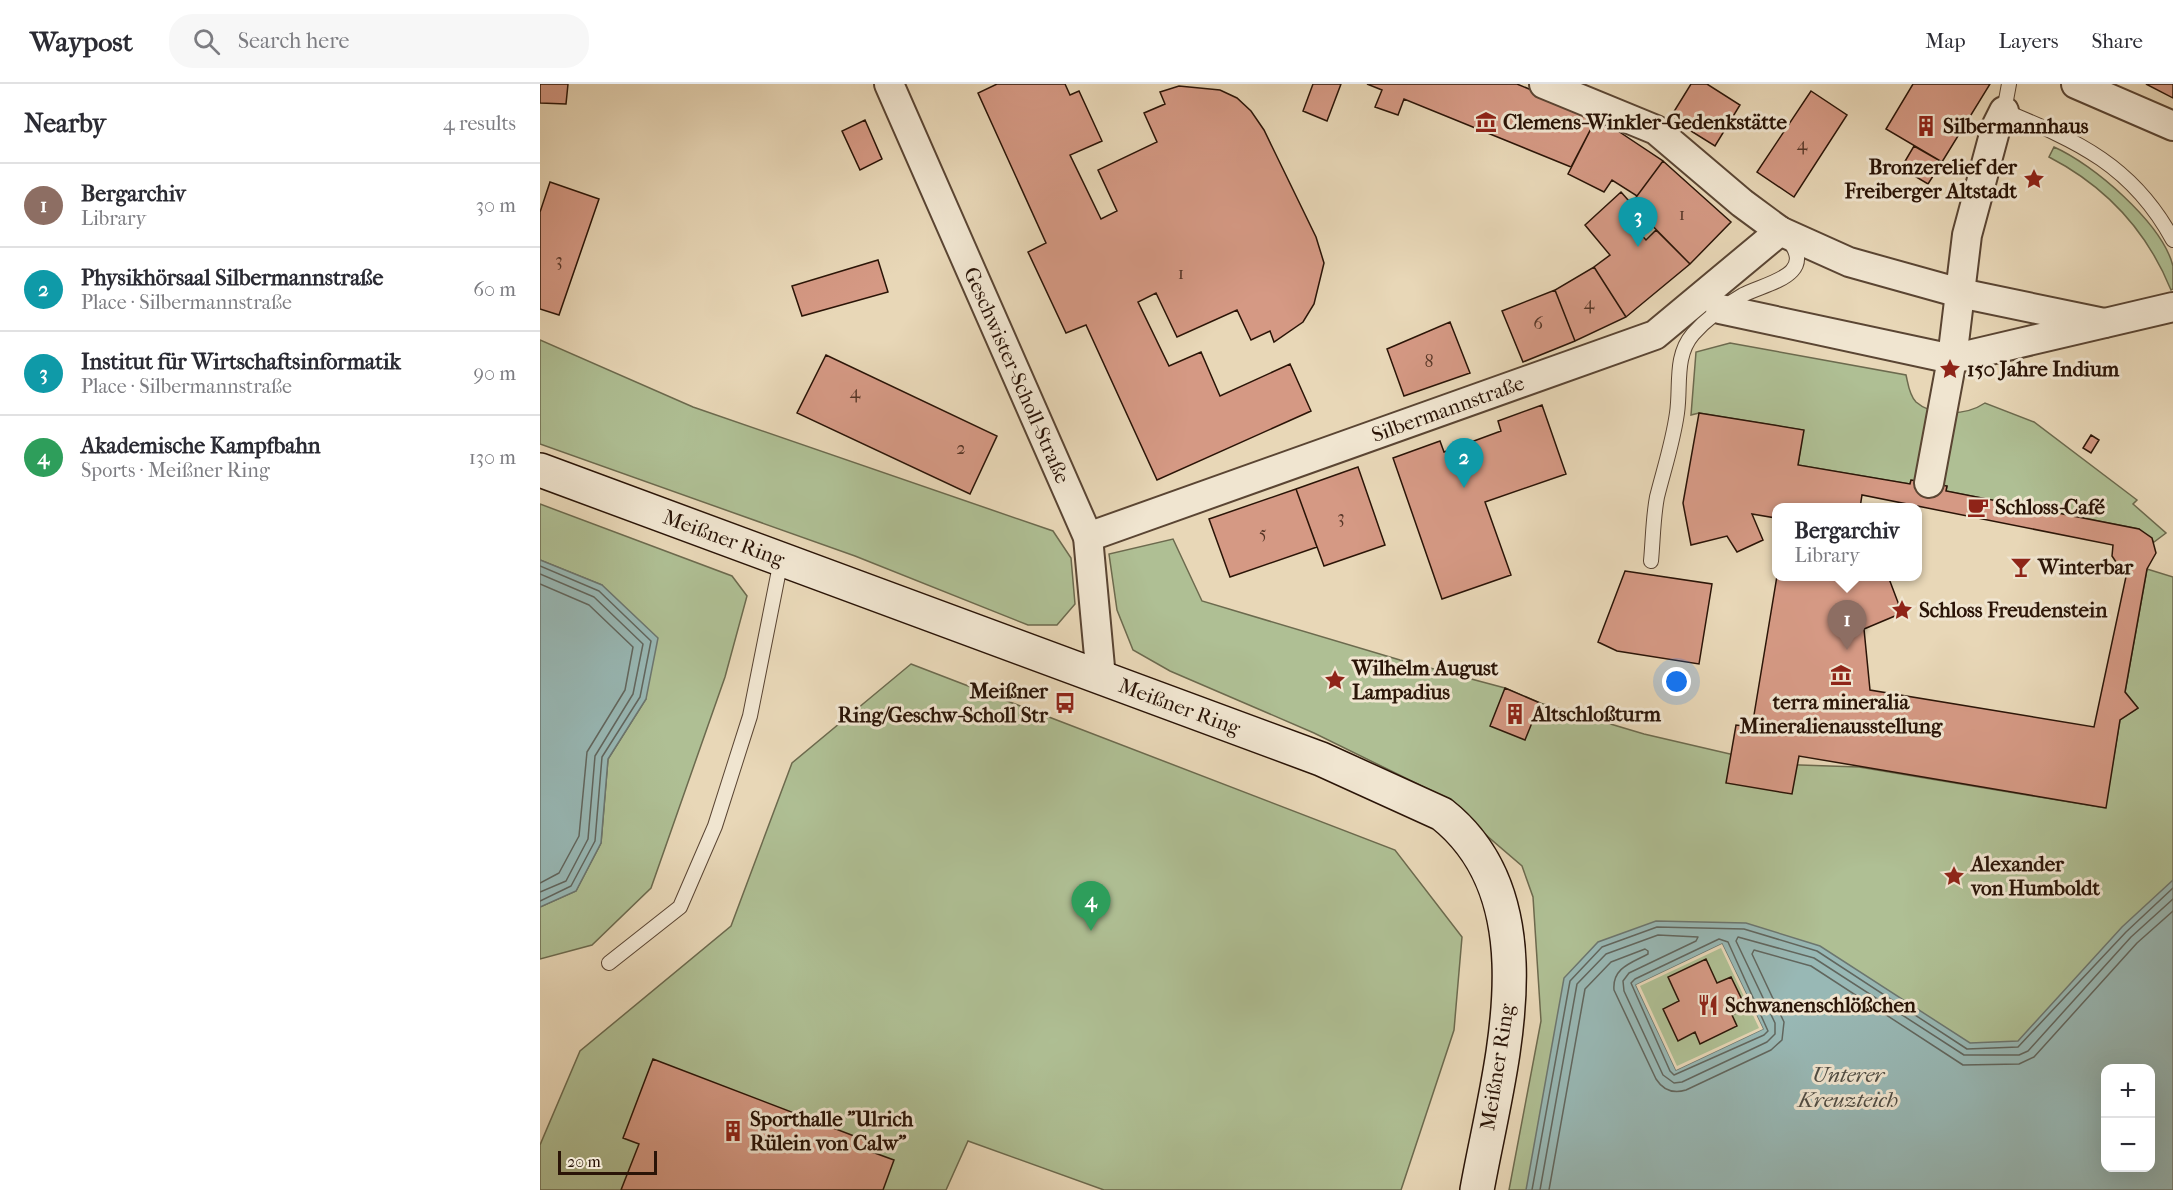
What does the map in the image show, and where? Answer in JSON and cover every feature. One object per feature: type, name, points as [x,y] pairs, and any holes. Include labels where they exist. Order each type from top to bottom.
[{"type":"main road","name":"Meißner Ring","points":[[540,470],[1331,764],[1442,814],[1457,826],[1473,846],[1491,876],[1507,932],[1511,962],[1509,1008],[1477,1190]]},
{"type":"street","name":"Geschwister-Scholl-Straße","points":[[889,84],[1088,537],[1101,678]]},
{"type":"street","points":[[1544,84],[1656,129],[1742,203],[1780,231],[1849,262],[1960,293],[2104,323]]},
{"type":"street","points":[[2076,84],[2173,126]]},
{"type":"street","points":[[1929,483],[1952,359],[1967,235],[2003,108]]},
{"type":"street","name":"Silbermannstraße","points":[[1088,537],[1655,335],[1780,231]]},
{"type":"street","points":[[1720,309],[1952,359],[2104,323],[2167,312]]},
{"type":"lane","points":[[2003,108],[2091,150],[2146,199],[2173,240]]},
{"type":"lane","points":[[1651,561],[1657,498],[1668,461],[1677,411],[1680,364],[1688,341],[1720,309],[1746,293],[1784,278],[1790,273],[1796,253],[1780,231]]},
{"type":"lane","points":[[609,963],[680,907],[711,837],[750,716],[781,560]]},
{"type":"green space","points":[[2054,147],[2088,167],[2141,214],[2166,249],[2173,266],[2173,289],[2171,290],[2150,248],[2122,212],[2088,182],[2049,157]]},
{"type":"green space","points":[[540,340],[693,407],[1053,531],[1071,558],[1075,604],[1057,625],[1028,625],[855,556],[540,444]]},
{"type":"green space","points":[[1730,343],[1906,375],[1909,389],[1916,402],[1932,411],[1960,412],[1985,403],[2034,422],[2137,500],[2133,504],[2166,533],[2154,542],[2139,529],[1946,491],[1947,486],[1911,480],[1910,484],[1798,465],[1803,430],[1699,413],[1691,415],[1696,352]]},
{"type":"green space","points":[[540,504],[732,576],[747,596],[725,677],[651,888],[592,945],[540,959],[540,907],[576,891],[601,843],[608,759],[646,699],[602,585],[540,560]]},
{"type":"green space","points":[[1173,539],[1202,601],[1400,660],[1505,688],[1540,703],[1644,734],[1773,764],[1859,767],[2105,808],[2120,720],[2138,708],[2125,692],[2147,569],[2173,577],[2173,1190],[1509,1190],[1541,1021],[1533,897],[1522,866],[1438,794],[1314,733],[1170,671],[1133,650],[1117,610],[1109,554]]},
{"type":"green space","points":[[911,664],[1395,850],[1462,937],[1454,1030],[1401,1190],[1104,1190],[968,1141],[946,1190],[540,1190],[540,1145],[580,1051],[731,926],[792,763]]},
{"type":"water","points":[[540,560],[602,585],[658,638],[646,699],[608,759],[601,843],[576,891],[540,907]]},
{"type":"water","name":"Unterer Kreuzteich","points":[[2173,880],[2173,1190],[1526,1190],[1564,978],[1598,942],[1656,921],[1746,923],[1820,946],[1970,1043],[2018,1041],[2122,927]],"holes":[[[1722,944],[1763,1029],[1676,1070],[1636,985]]]},
{"type":"pier","points":[[1722,944],[1763,1029],[1676,1070],[1636,985]],"holes":[[[1721,948],[1759,1028],[1677,1066],[1640,986]]]},
{"type":"building","points":[[540,84],[568,84],[566,104],[540,103]]},
{"type":"building","points":[[997,84],[1065,84],[1070,95],[1079,91],[1102,141],[1070,155],[1101,219],[1117,211],[1098,170],[1157,142],[1144,113],[1165,104],[1160,92],[1179,86],[1220,90],[1237,98],[1251,111],[1264,130],[1316,237],[1324,263],[1314,304],[1303,322],[1274,342],[1270,331],[1251,340],[1237,310],[1177,337],[1156,293],[1138,302],[1169,366],[1201,352],[1220,396],[1290,364],[1311,411],[1157,480],[1086,325],[1066,333],[1028,252],[1046,243],[978,93]]},
{"type":"building","points":[[1313,84],[1341,84],[1327,121],[1303,111]]},
{"type":"building","points":[[1367,84],[1517,84],[1597,117],[1571,167],[1404,99],[1398,115],[1375,107],[1382,90]]},
{"type":"building","points":[[1691,84],[1707,84],[1740,105],[1715,146],[1670,118]]},
{"type":"building","name":"Silbermannhaus","points":[[1913,84],[1990,84],[1942,162],[1886,129]]},
{"type":"building","points":[[2146,84],[2173,84],[2173,98]]},
{"type":"building","points":[[1811,91],[1847,115],[1794,197],[1757,172]]},
{"type":"building","points":[[1597,117],[1663,161],[1637,196],[1612,180],[1604,192],[1568,174]]},
{"type":"building","points":[[865,120],[882,159],[860,170],[842,131]]},
{"type":"building","points":[[1914,146],[1942,162],[1928,184],[1901,168]]},
{"type":"building","points":[[1663,161],[1731,222],[1690,264],[1631,204]]},
{"type":"building","points":[[550,182],[599,199],[559,315],[540,309],[540,212]]},
{"type":"building","points":[[1621,192],[1636,209],[1626,218],[1646,240],[1656,230],[1690,264],[1626,317],[1594,267],[1610,255],[1585,225]]},
{"type":"building","points":[[878,260],[888,292],[802,316],[792,286]]},
{"type":"building","points":[[1594,267],[1626,317],[1575,341],[1555,290]]},
{"type":"building","points":[[1555,290],[1575,341],[1523,362],[1502,311]]},
{"type":"building","points":[[1450,322],[1470,373],[1404,396],[1387,349]]},
{"type":"building","points":[[826,355],[997,436],[970,494],[797,413]]},
{"type":"building","points":[[1542,405],[1566,474],[1485,502],[1511,575],[1442,599],[1393,458],[1440,441],[1444,452],[1501,431],[1498,421]]},
{"type":"building","points":[[1699,413],[1804,430],[1798,465],[1910,484],[1911,480],[1947,486],[1946,491],[2139,529],[2152,538],[2156,553],[2147,569],[2125,692],[2138,708],[2120,720],[2106,808],[1799,756],[1792,794],[1726,783],[1736,725],[1752,727],[1776,581],[1890,581],[1902,613],[1864,629],[1870,690],[2094,727],[2127,572],[2120,568],[2112,556],[2113,545],[1922,507],[1922,503],[1902,503],[1862,495],[1861,503],[1772,503],[1772,517],[1752,514],[1763,540],[1737,552],[1727,536],[1691,545],[1683,503]]},
{"type":"building","points":[[2091,435],[2099,440],[2091,453],[2083,448]]},
{"type":"building","points":[[1358,467],[1385,545],[1324,566],[1296,489]]},
{"type":"building","points":[[1296,489],[1317,547],[1230,577],[1209,519]]},
{"type":"building","points":[[1625,571],[1712,584],[1699,664],[1617,651],[1598,642]]},
{"type":"building","name":"Altschloßturm","points":[[1505,688],[1540,703],[1525,740],[1490,726]]},
{"type":"building","name":"Schwanenschlößchen","points":[[1706,959],[1717,983],[1731,977],[1746,1008],[1732,1015],[1737,1026],[1700,1044],[1695,1032],[1678,1041],[1663,1009],[1679,1001],[1668,977]]},
{"type":"building","name":"Sporthalle \"Ulrich Rülein von Calw\"","points":[[653,1059],[875,1144],[872,1152],[894,1160],[883,1190],[621,1190],[639,1144],[623,1138]]},
{"type":"place","name":"Clemens-Winkler-Gedenkstätte","points":[[1486,122]]},
{"type":"place","name":"Silbermannhaus","points":[[1926,126]]},
{"type":"place","name":"Bronzerelief der Freiberger Altstadt","points":[[2034,179]]},
{"type":"place","name":"Institut für Wirtschaftsinformatik","points":[[1638,247]]},
{"type":"place","name":"150 Jahre Indium","points":[[1950,369]]},
{"type":"place","name":"Physikhörsaal Silbermannstraße","points":[[1464,488]]},
{"type":"place","name":"Schloss-Café","points":[[1978,507]]},
{"type":"place","name":"Winterbar","points":[[2021,567]]},
{"type":"place","name":"Schloss Freudenstein","points":[[1902,610]]},
{"type":"place","name":"Bergarchiv","points":[[1847,650]]},
{"type":"place","name":"terra mineralia Mineralienausstellung","points":[[1841,675]]},
{"type":"place","name":"Wilhelm August Lampadius","points":[[1335,680]]},
{"type":"place","name":"Meißner Ring/Geschw-Scholl Str","points":[[1065,703]]},
{"type":"place","name":"Altschloßturm","points":[[1515,714]]},
{"type":"place","name":"Alexander von Humboldt","points":[[1954,876]]},
{"type":"place","name":"Akademische Kampfbahn","points":[[1091,931]]},
{"type":"place","name":"Schwanenschlößchen","points":[[1708,1005]]},
{"type":"place","name":"Sporthalle \"Ulrich Rülein von Calw\"","points":[[733,1131]]}]
